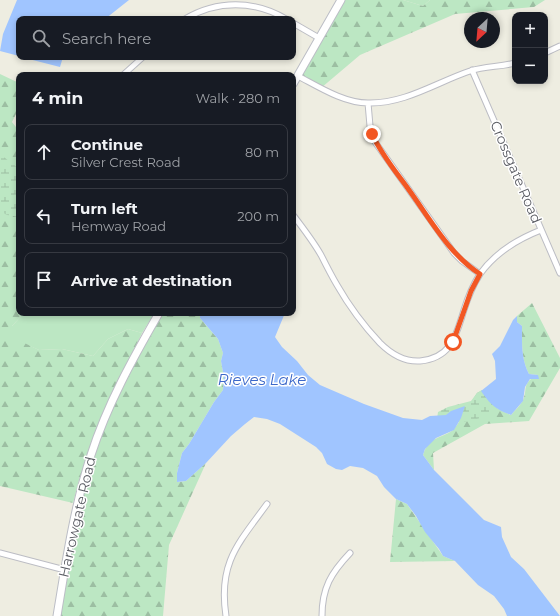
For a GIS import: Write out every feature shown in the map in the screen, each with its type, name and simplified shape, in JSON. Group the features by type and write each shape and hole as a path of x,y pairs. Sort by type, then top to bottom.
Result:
{"main road":[{"path":"296,79 341,0"},
{"name":"Harrowgate Road","path":"56,616 82,486 91,454 123,378 157,316"}],"street":[{"path":"191,16 208,7 235,3 258,6 280,16"},
{"path":"296,25 319,38"},
{"path":"548,52 560,46"},
{"path":"126,72 140,60"},
{"path":"298,76 342,98 368,103 406,97 472,70 512,63"},
{"name":"Crossgate Road","path":"472,70 560,273"},
{"path":"368,103 370,126 375,142 454,253 480,274"},
{"path":"296,219 321,255 347,301 371,333 394,355 417,361 438,356 453,342 471,291 480,274 492,260 528,235 541,230"},
{"path":"226,616 223,592 228,564 245,534 267,504"},
{"path":"0,553 65,570"},
{"path":"322,616 323,599 328,582 338,566 350,553"}],"green space":[{"path":"341,0 403,0 423,6 430,0 545,0 534,7 455,14 360,55 321,88 298,76"},
{"path":"403,0 430,0 423,6"},
{"path":"0,74 16,82 16,114 12,122 16,127 16,316 21,316 12,326 12,337 39,350 62,349 93,356 108,339 128,329 142,333 97,427 79,480 73,503 0,486"},
{"path":"0,154 16,167 16,216 7,215 0,211"},
{"path":"532,303 560,358 560,368 529,421 485,424 433,453 434,470 423,455 426,449 432,441 453,430 477,393 482,390 490,402 511,415 522,402 529,381 538,375 529,374 526,368 522,351 522,326 517,322 517,316"},
{"path":"21,316 153,316 142,333 128,329 108,339 93,356 62,349 39,350 12,338 12,326"},
{"path":"157,316 200,316 200,318 218,339 223,353 221,361 224,378 223,390 182,453 177,473 177,482 186,481 206,463 169,545 163,616 57,616 75,515 106,416"},
{"path":"482,390 487,392 499,407 493,409 489,415 471,421 455,422 437,419 438,412 448,407 471,401 477,393"},
{"path":"396,499 407,504 443,556 455,561 390,562"}],"water":[{"path":"17,0 129,0 109,16 16,16 16,55 0,51 3,34"},
{"path":"33,60 62,60 60,67"},
{"name":"Rieves Lake","path":"200,316 284,316 275,337 282,347 297,361 308,375 320,385 364,404 403,418 422,420 430,416 446,415 451,411 465,406 461,418 454,430 436,438 425,449 423,455 434,470 484,520 501,527 502,537 511,557 524,569 560,616 507,616 504,609 494,596 478,585 455,561 443,556 407,504 396,499 384,487 377,476 363,468 350,466 342,470 336,469 327,464 322,453 316,447 280,424 267,419 254,417 231,436 206,463 186,481 177,482 177,473 182,453 223,390 224,378 221,361 223,353 218,339 200,318"},
{"path":"517,316 517,322 522,326 522,350 526,368 529,374 538,375 539,379 530,379 525,387 523,401 511,415 494,406 481,391 496,379 495,361 492,354 500,346 513,320"}],"route":[{"path":"372,134 375,142 454,253 480,274 471,291 453,342"}]}
